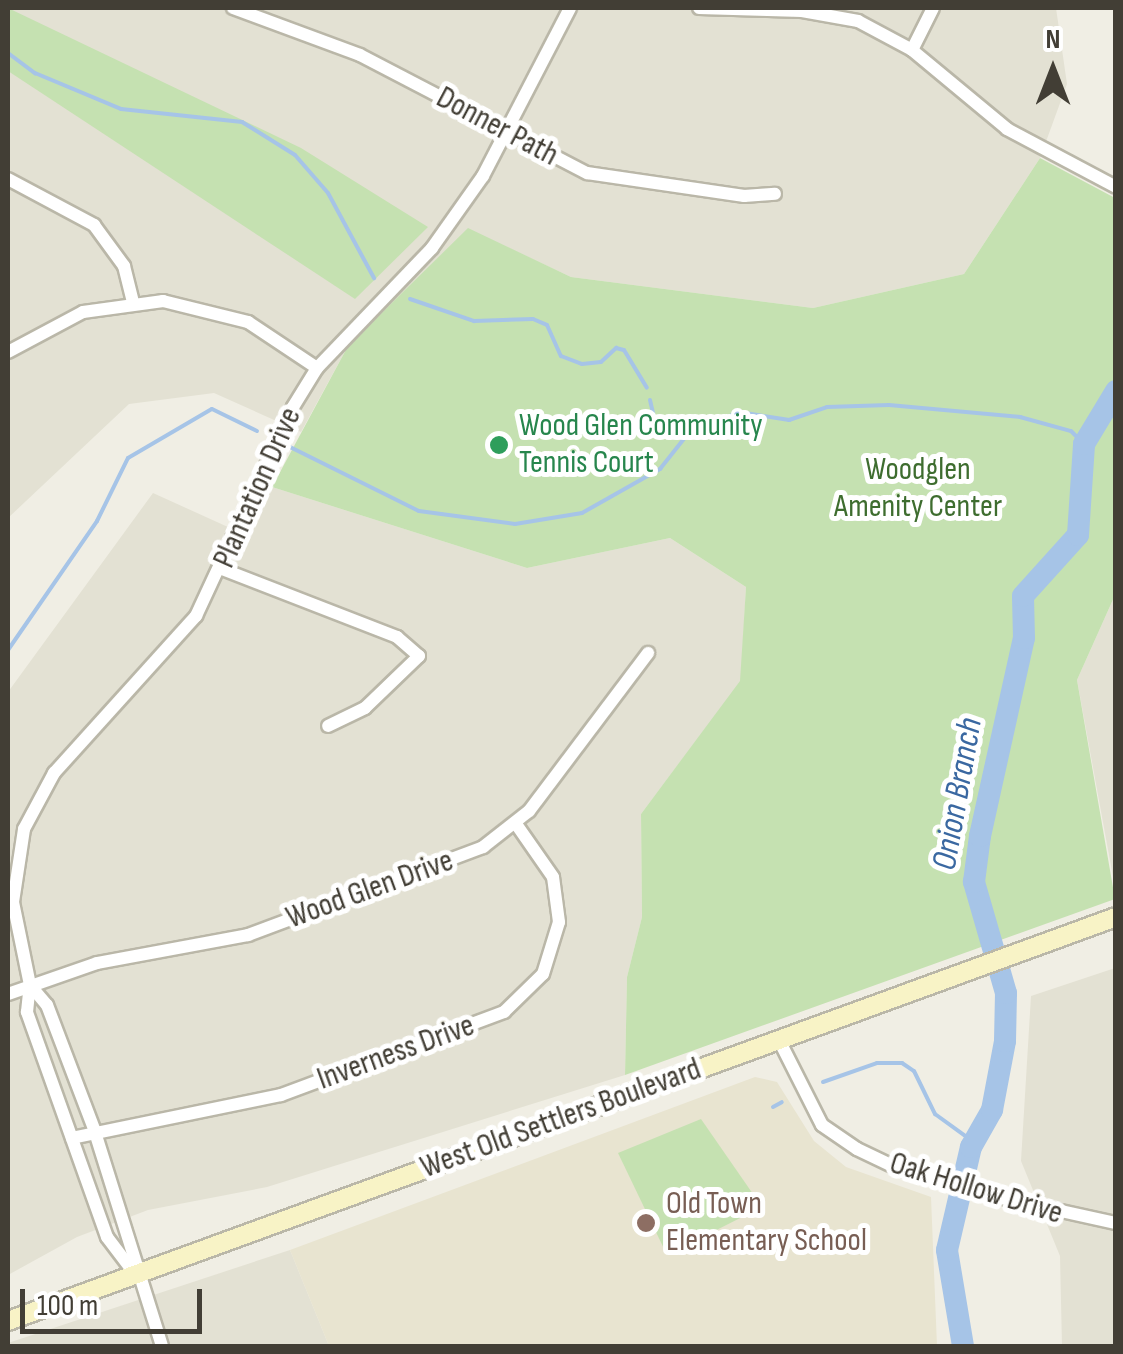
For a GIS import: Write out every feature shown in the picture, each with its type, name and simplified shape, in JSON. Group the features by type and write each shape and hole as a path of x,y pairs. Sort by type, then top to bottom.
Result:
{"main road":[{"name":"West Old Settlers Boulevard","path":"8,1322 1116,917"}],"street":[{"name":"Donner Path","path":"233,8 360,55 587,173 618,180 775,194"},
{"name":"Plantation Drive","path":"136,1274 107,1237 28,1012 30,985 12,902 18,849 32,809 68,756 184,634 222,569 264,466 317,368 432,248 509,133 570,8"},
{"path":"700,8 835,15 912,50 1006,128 1116,187"},
{"path":"912,50 934,8"},
{"path":"8,179 94,225 124,266 133,301"},
{"path":"8,352 63,319 133,301 185,303 228,314 317,368"},
{"path":"222,569 397,637 419,656 364,708 328,726"},
{"name":"Wood Glen Drive","path":"8,994 97,963 248,936 462,857 516,824 648,652"},
{"name":"Inverness Drive","path":"72,1138 94,1129 281,1096 512,1005 543,974 560,922 553,877 516,824"},
{"name":"Plantation Drive","path":"30,985 48,1005 131,1230 136,1274 162,1346"},
{"name":"Oak Hollow Drive","path":"778,1040 822,1124 857,1149 928,1178 1116,1223"}],"shaded area":[{"path":"8,8 1056,8 1067,84 1040,158 964,274 813,308 571,277 468,229 348,346 301,432 214,393 129,404 8,518"},
{"path":"272,487 527,568 670,538 746,587 741,681 641,814 642,917 627,977 625,1075 267,1187 148,1210 77,1237 8,1275 8,692 153,493 250,537"},
{"path":"1115,595 1115,888 1077,680"},
{"path":"1115,968 1115,1346 1062,1346 1060,1256 1021,1161 1031,996"},
{"name":"Old Town Elementary School","path":"755,1077 777,1082 814,1141 846,1167 931,1197 937,1346 329,1346 290,1250"},
{"path":"290,1250 329,1346 8,1346 8,1343"}],"green space":[{"path":"8,8 301,148 428,227 355,299 8,71"},
{"name":"Woodglen Amenity Center","path":"1040,158 1115,198 1115,595 1077,680 1115,899 625,1075 627,977 642,917 641,814 740,681 746,587 670,538 527,568 272,487 348,346 468,228 571,277 813,308 964,274"},
{"path":"701,1119 762,1207 667,1255 618,1153"}],"waterway":[{"path":"8,53 35,73 121,109 242,122 295,155 328,193 374,278"},
{"path":"410,299 474,321 533,319 547,325 561,356 582,364 601,362 616,348 624,350 647,388"},
{"name":"Onion Branch","path":"963,1346 947,1250 971,1147 992,1110 1005,1041 1006,993 974,882 980,836 1024,638 1023,596 1078,535 1084,444 1116,391"},
{"path":"650,400 654,417 687,435 739,412 789,420 827,407 889,405 1020,417 1071,431 1084,444"},
{"path":"8,650 97,521 128,458 212,409 257,431"},
{"path":"288,446 419,511 515,524 582,513 660,469 687,435"},
{"path":"823,1082 877,1063 902,1063 914,1071 935,1114 967,1137 971,1147"},
{"path":"773,1107 782,1102"}],"place":[{"name":"Wood Glen Community Tennis Court","path":"499,445"},
{"name":"Old Town Elementary School","path":"646,1223"}]}
